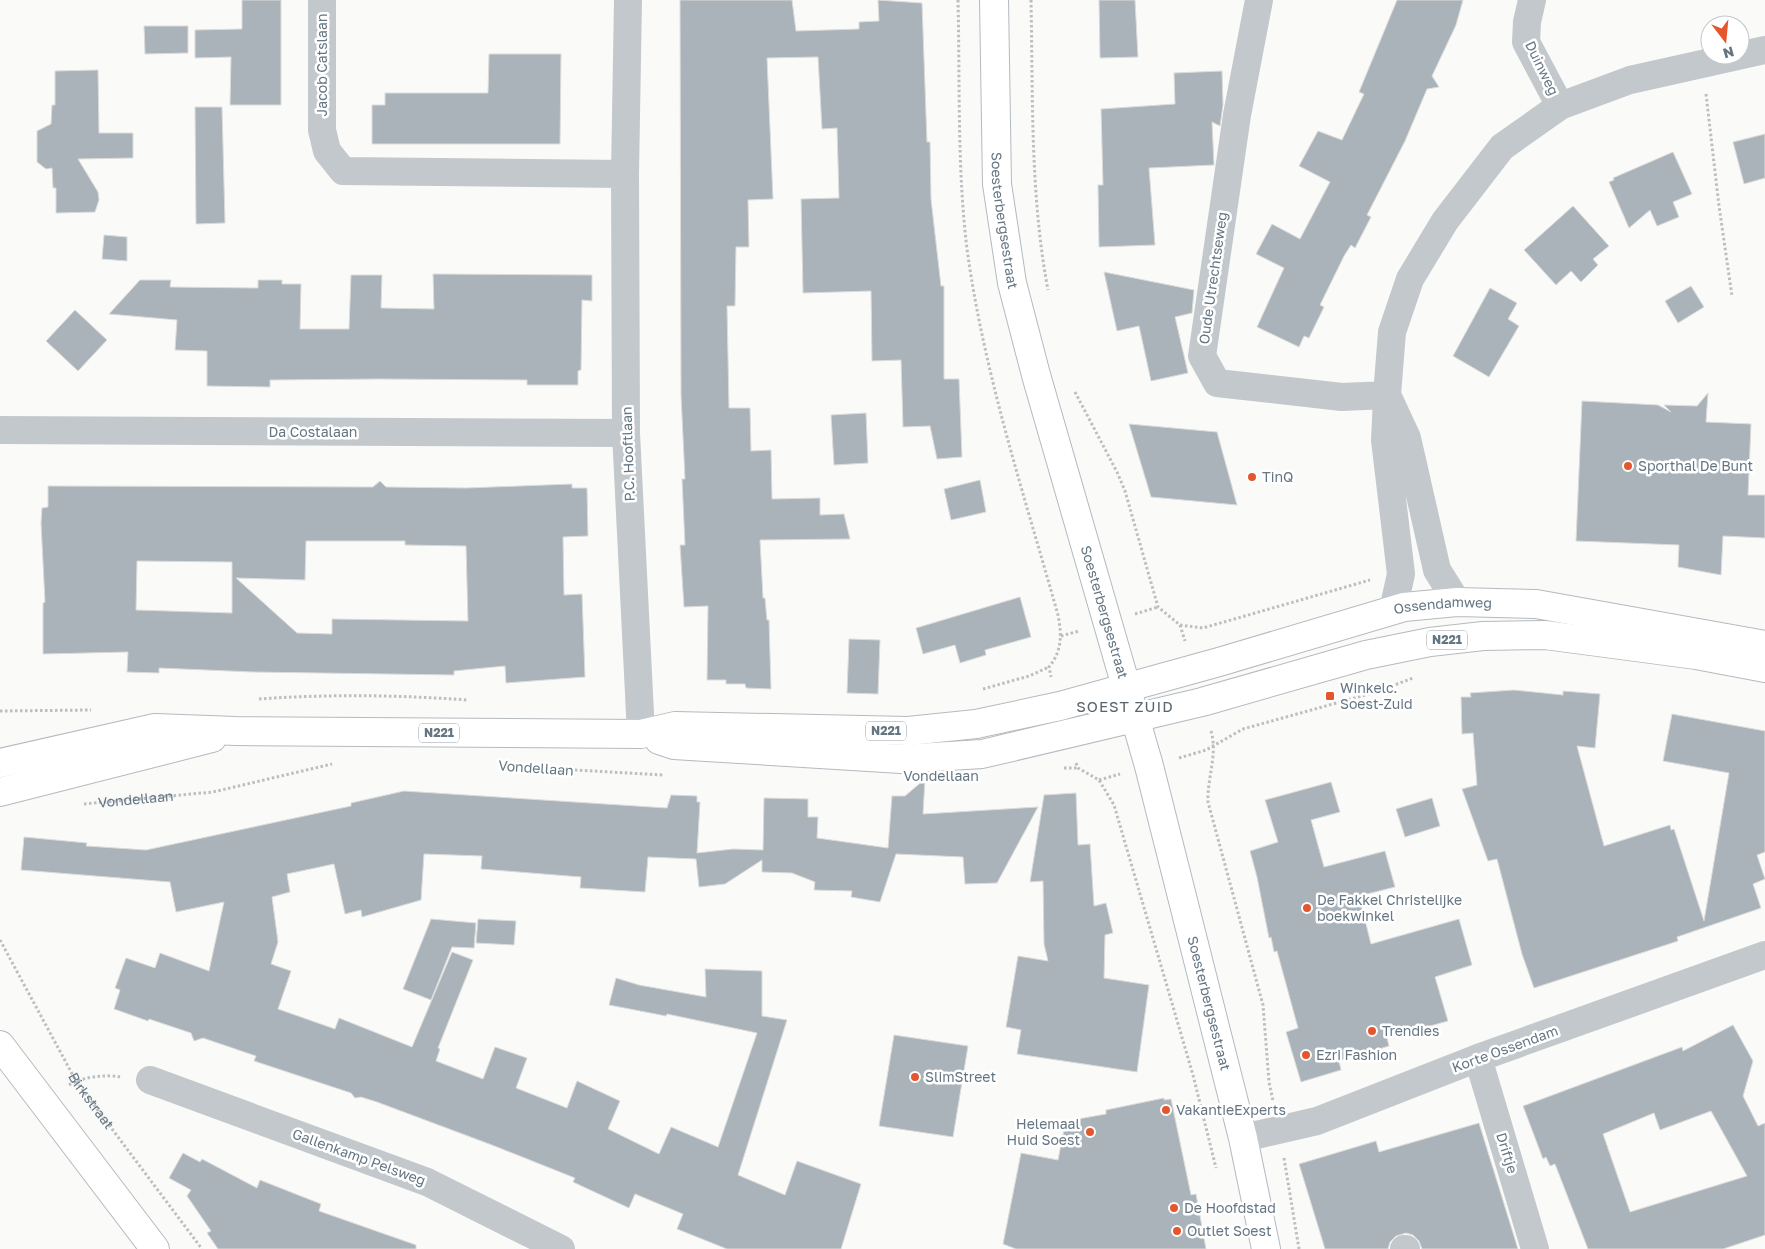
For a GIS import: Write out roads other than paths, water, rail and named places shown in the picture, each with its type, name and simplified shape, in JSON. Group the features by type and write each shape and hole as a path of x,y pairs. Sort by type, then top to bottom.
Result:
{"main road":[{"name":"Soesterbergsestraat","path":"994,0 997,184 1012,283 1036,374 1136,718 1243,1138 1266,1249"},
{"name":"Ossendamweg","path":"1127,687 1404,607 1457,602 1536,604 1765,645"},
{"name":"N221","path":"1136,718 1366,655 1430,642 1483,636 1545,635 1696,655 1765,668"},
{"name":"Vondellaan","path":"0,763 156,728 236,731 641,734 675,726 908,731 976,724 1060,706 1127,687"},
{"name":"Vondellaan","path":"641,734 674,745 901,759 982,754 1136,718"},
{"name":"Vondellaan","path":"0,792 124,762 236,731"},
{"path":"0,1045 155,1249"}],"street":[{"name":"Jacob Catslaan","path":"322,0 322,130 327,151 343,171 625,174"},
{"name":"P.C. Hooftlaan","path":"628,0 625,174 626,433 641,734"},
{"name":"Oude Utrechtseweg","path":"1259,0 1237,115 1202,356 1217,383 1342,397 1387,395"},
{"name":"Duinweg","path":"1532,0 1526,22 1526,42 1560,106"},
{"path":"1393,610 1400,574 1385,440 1392,332 1415,270 1445,221 1502,147 1560,106 1630,80 1765,50"},
{"path":"1387,395 1407,438 1436,570 1457,602"},
{"name":"Da Costalaan","path":"0,430 626,433"},
{"name":"Korte Ossendam","path":"1243,1138 1317,1121 1478,1058 1765,954"},
{"name":"Driftje","path":"1478,1058 1535,1249"},
{"name":"Gallenkamp Pelsweg","path":"150,1080 427,1182 561,1249"}],"place":[{"name":"Sporthal De Bunt","path":"1628,466"},
{"name":"TinQ","path":"1252,477"},
{"name":"Winkelc. Soest-Zuid","path":"1330,696"},
{"name":"De Fakkel Christelijke boekwinkel","path":"1307,908"},
{"name":"Trendies","path":"1372,1031"},
{"name":"Ezri Fashion","path":"1306,1055"},
{"name":"SlimStreet","path":"915,1077"},
{"name":"VakantieExperts","path":"1166,1110"},
{"name":"Helemaal Huid Soest","path":"1090,1132"},
{"name":"De Hoofdstad","path":"1174,1208"},
{"name":"Outlet Soest","path":"1177,1231"}],"district":[{"name":"SOEST ZUID","path":"1125,707"}]}
